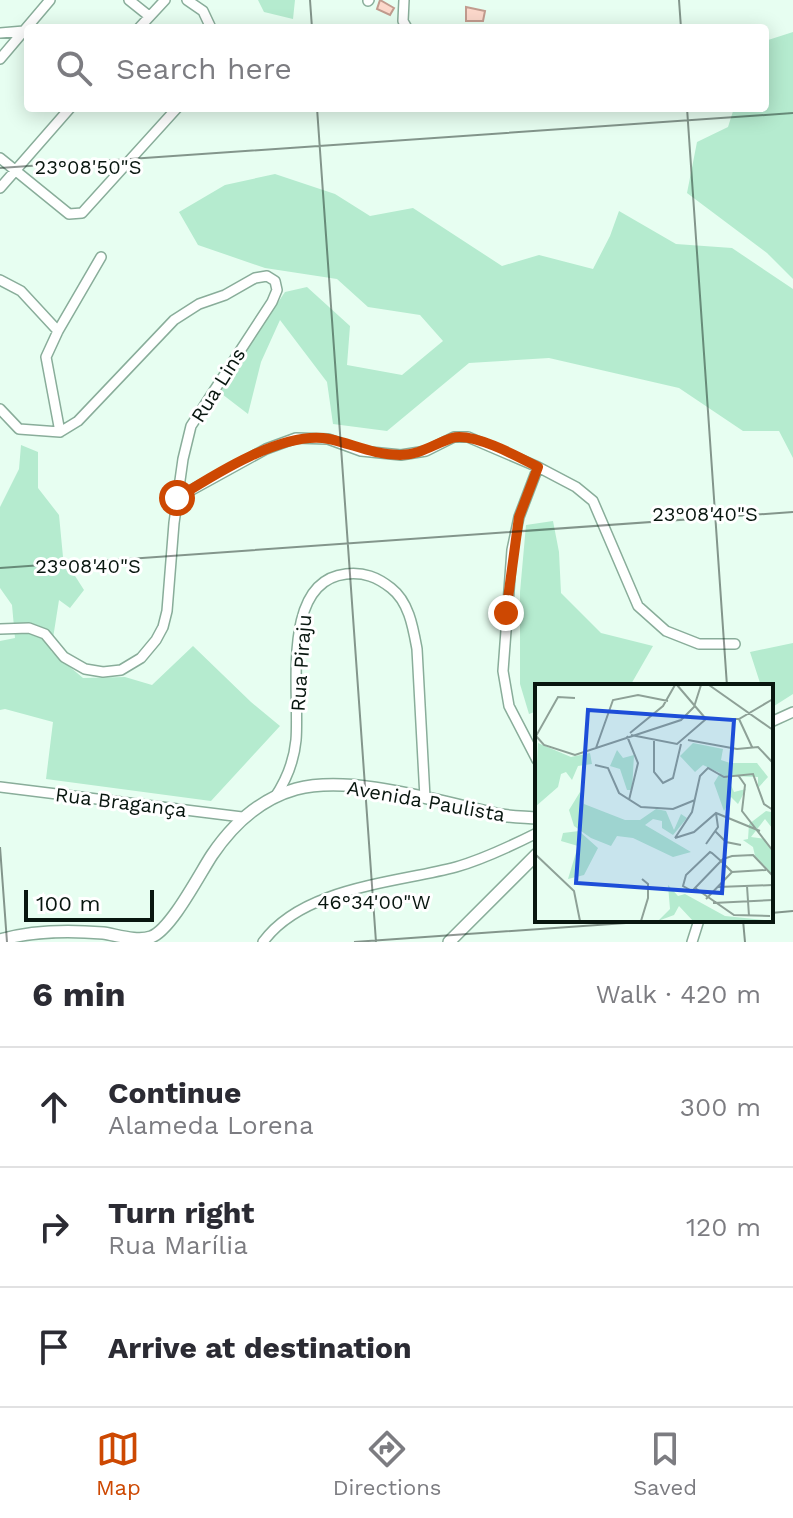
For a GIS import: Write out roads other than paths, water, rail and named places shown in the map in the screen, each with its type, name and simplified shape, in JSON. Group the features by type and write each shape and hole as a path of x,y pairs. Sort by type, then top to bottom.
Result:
{"street":[{"path":"30,24 50,0"},
{"path":"129,0 149,16"},
{"path":"142,24 165,0"},
{"path":"187,0 203,11 209,24"},
{"path":"404,0 405,24"},
{"path":"0,33 24,31"},
{"path":"0,59 24,31"},
{"path":"0,188 67,112"},
{"path":"0,158 69,214 76,216 173,112"},
{"path":"0,409 19,429 60,432 46,357 101,257"},
{"name":"Rua Lins","path":"0,629 29,628 45,634 64,657 85,669 103,672 121,670 141,658 156,640 167,611 177,498 191,426 272,302 277,290 275,281 267,276 255,278 225,295 199,304 174,320 78,421 60,432"},
{"path":"0,280 21,291 58,331"},
{"path":"177,498 266,449 296,438 328,439 361,451 401,455 426,451 454,437 468,437 538,467 576,487 593,501 638,606 666,631 699,644 735,644"},
{"path":"535,756 509,706 503,671 512,550 519,517 538,467"},
{"name":"Rua Piraju","path":"275,797 285,782 296,740 300,625 305,603 318,585 336,575 357,573 379,578 397,593 413,629 425,798"},
{"path":"773,721 793,712"},
{"name":"Avenida Paulista","path":"0,940 37,932 67,931 154,940 225,836 242,817 275,797 298,788 331,785 425,798 505,816 535,818"},
{"name":"Rua Bragança","path":"0,787 242,817"},
{"path":"263,942 285,921 331,897 457,866 535,834"},
{"path":"449,942 535,856"},
{"path":"692,942 698,922"}]}
